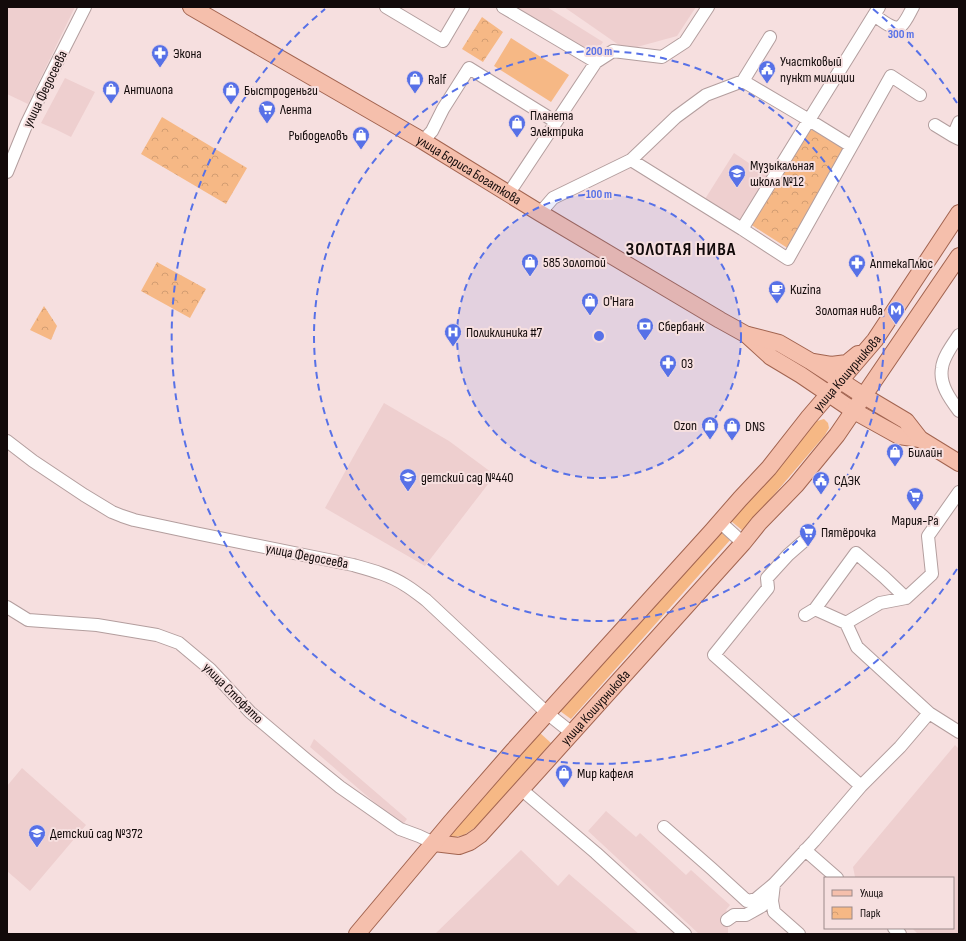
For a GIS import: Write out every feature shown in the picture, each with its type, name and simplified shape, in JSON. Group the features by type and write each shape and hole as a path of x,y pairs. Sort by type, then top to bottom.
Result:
{"main road":[{"name":"улица Бориса Богаткова","path":"190,7 423,141 488,182 509,193 540,213 746,335 771,357 801,375 854,411 899,436 920,439"},
{"name":"улица Кошурникова","path":"358,934 502,763 548,714 769,468 829,394 865,354 880,334 959,213"},
{"name":"улица Кошурникова","path":"434,843 459,846 470,842 480,835 743,543 759,523 796,485 837,435 959,256"},
{"path":"810,361 831,365 847,363 880,334"},
{"name":"улица Бориса Богаткова","path":"746,335 779,343 810,361 906,421 920,439 959,463"}],"street":[{"name":"улица Федосеева","path":"7,172 27,123 85,7"},
{"path":"386,7 443,41 463,7"},
{"path":"504,7 596,62"},
{"path":"509,193 596,62 613,50 662,57 685,42 708,7"},
{"path":"742,229 876,11 894,28 898,28 902,26 913,7"},
{"path":"540,213 553,198 631,160 676,117 706,95 743,81 770,37"},
{"path":"423,141 432,131 443,109 469,68 556,122"},
{"path":"631,160 788,259 891,76 920,95"},
{"path":"743,81 851,146"},
{"path":"934,125 956,137 959,122"},
{"path":"959,335 942,368 942,381 950,398 959,411"},
{"name":"улица Федосеева","path":"7,441 40,466 84,495 112,512 122,516 134,520 370,569 405,584 426,600 548,714 572,733"},
{"path":"906,598 856,553 810,612 846,622 880,603 906,598 932,574 928,536 959,492"},
{"path":"720,522 743,543"},
{"path":"804,541 788,555 767,578 768,588 714,655 861,786"},
{"name":"улица Стофато","path":"7,607 28,620 97,625 157,635 178,643 210,669 250,712 335,782 400,829 434,843"},
{"path":"846,622 857,647 929,713 959,732"},
{"path":"664,827 747,902 756,899 771,887 861,786 900,747 929,713"},
{"path":"522,790 596,853 684,934"},
{"path":"805,850 836,877"},
{"path":"727,920 734,915 746,915 762,906 771,887"},
{"path":"771,887 774,912 799,934"}],"shaded area":[{"path":"7,7 75,7 28,104 7,94"},
{"path":"516,7 547,7 603,42 594,55"},
{"path":"564,7 696,7 677,36 626,50"},
{"path":"65,78 95,92 71,137 41,123"},
{"name":"Музыкальная школа №12","path":"734,153 768,176 741,222 705,199"},
{"name":"детский сад №440","path":"384,403 449,441 495,475 425,566 325,508"},
{"path":"314,739 407,819 402,826 310,747"},
{"path":"955,745 959,749 959,934 918,934 913,929 954,929 954,877 855,877 853,867"},
{"name":"Детский сад №372","path":"22,768 86,825 30,891 7,871 7,786"},
{"path":"606,811 636,837 640,833 686,875 691,870 730,905 723,917 728,926 728,934 699,934 588,831"},
{"path":"521,850 558,886 569,874 639,934 435,934"}],"green space":[{"path":"482,17 503,32 483,62 462,49"},
{"path":"511,38 569,75 551,102 494,66"},
{"path":"162,117 247,168 226,204 141,154"},
{"path":"809,128 844,148 789,249 750,224"},
{"path":"157,262 206,289 190,318 141,291"},
{"path":"44,306 57,326 51,340 30,330"},
{"path":"824,419 828,423 829,428 825,435 743,531 731,521 817,421"},
{"path":"720,529 731,539 571,719 560,711"},
{"path":"539,732 551,743 482,823 464,835 450,838 450,832"}],"place":[{"name":"Экона","path":"160,68"},
{"name":"Участковый пункт милиции","path":"767,84"},
{"name":"Ralf","path":"415,94"},
{"name":"Антилопа","path":"111,104"},
{"name":"Быстроденьги","path":"231,105"},
{"name":"Лента","path":"267,124"},
{"name":"Планета Электрика","path":"517,138"},
{"name":"Рыбоделовъ","path":"361,150"},
{"name":"Музыкальная школа №12","path":"737,188"},
{"name":"585 Золотой","path":"530,277"},
{"name":"АптекаПлюс","path":"857,278"},
{"name":"Kuzina","path":"777,304"},
{"name":"O'Hara","path":"590,316"},
{"name":"Золотая нива","path":"896,325"},
{"name":"Сбербанк","path":"645,341"},
{"name":"Поликлиника #7","path":"453,347"},
{"name":"03","path":"668,378"},
{"name":"Ozon","path":"710,440"},
{"name":"DNS","path":"732,441"},
{"name":"Билайн","path":"895,467"},
{"name":"детский сад №440","path":"408,492"},
{"name":"СДЭК","path":"821,495"},
{"name":"Мария-Ра","path":"915,511"},
{"name":"Пятёрочка","path":"808,547"},
{"name":"Мир кафеля","path":"564,788"},
{"name":"Детский сад №372","path":"37,848"}],"district":[{"name":"ЗОЛОТАЯ НИВА","path":"681,249"}]}
